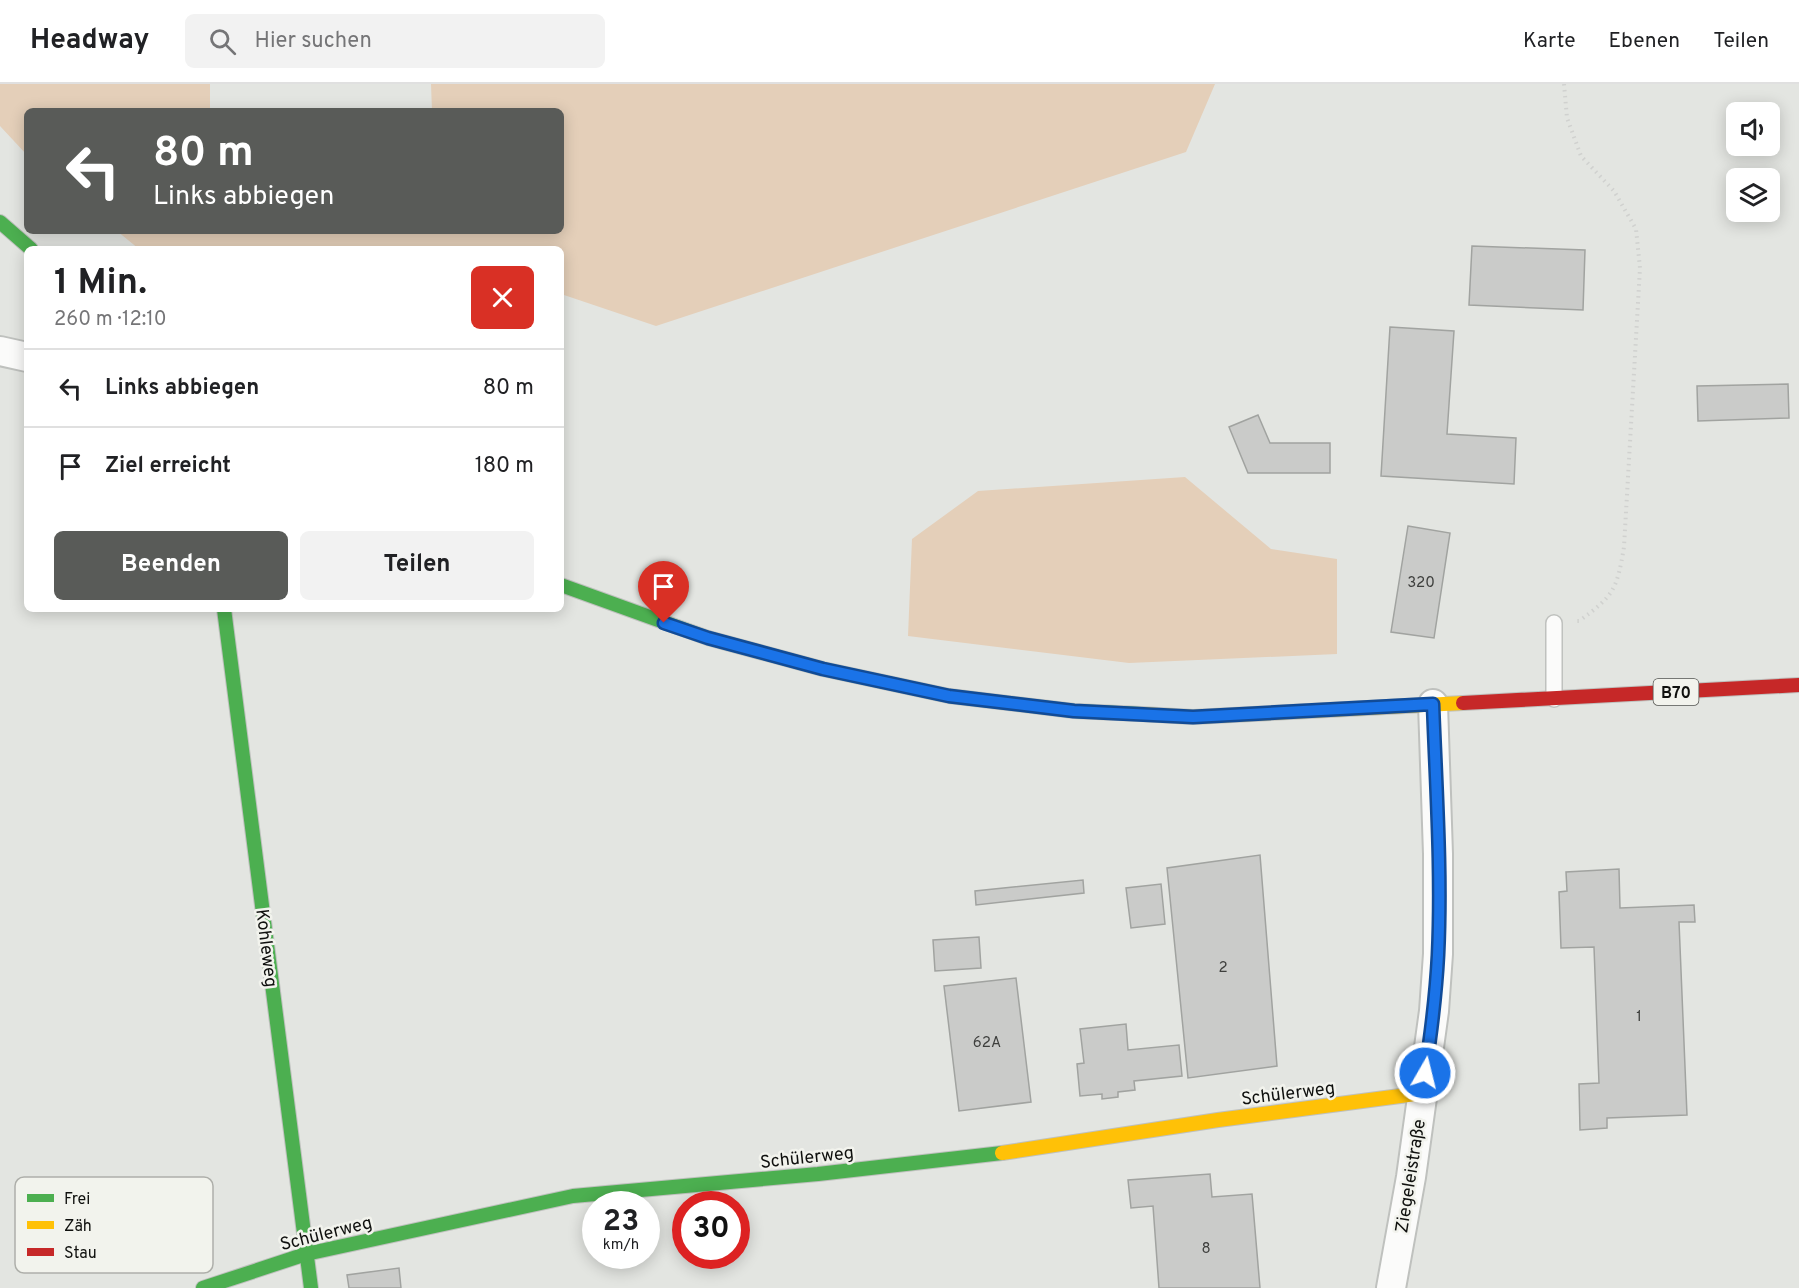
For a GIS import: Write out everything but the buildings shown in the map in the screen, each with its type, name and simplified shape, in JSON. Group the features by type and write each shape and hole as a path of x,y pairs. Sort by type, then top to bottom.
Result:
{"street":[{"path":"0,222 28,246"},
{"path":"0,351 24,356"},
{"name":"B70","path":"564,586 708,638 823,669 949,696 1074,711 1193,717 1799,685"},
{"name":"Kohleweg","path":"224,612 311,1288"},
{"name":"Ziegeleistraße","path":"1391,1288 1411,1177 1434,1011 1438,954 1438,854 1433,704"},
{"name":"Schülerweg","path":"203,1288 306,1254 573,1196 818,1174 995,1154 1218,1120 1423,1093"}],"lane":[{"path":"1554,623 1554,699"}],"path":[{"path":"1554,623 1579,621 1604,603 1619,578 1624,547 1640,268 1636,229 1614,191 1581,156 1566,118 1564,84"}],"shaded area":[{"path":"0,84 210,84 210,108 24,108 24,152 0,126"},
{"path":"431,84 1215,84 1186,152 656,326 564,295 564,246 135,246 121,234 564,234 564,108 432,108"},
{"path":"1185,477 1271,549 1337,559 1337,654 1129,663 908,636 912,539 978,491"}],"traffic: fast":[{"path":"0,222 28,246"},
{"path":"564,586 708,638 823,669 949,696 1074,711 1141,714"},
{"path":"224,612 311,1288"},
{"path":"203,1288 306,1254 573,1196 818,1174 1002,1153"}],"traffic: slow":[{"path":"1141,714 1193,717 1463,703"},
{"path":"1002,1153 1218,1120 1423,1093"}],"traffic: jam":[{"path":"1463,703 1799,685"}],"route":[{"path":"664,623 708,638 823,669 949,696 1074,711 1193,717 1433,704 1438,854 1438,954 1434,1011 1425,1073"}]}
